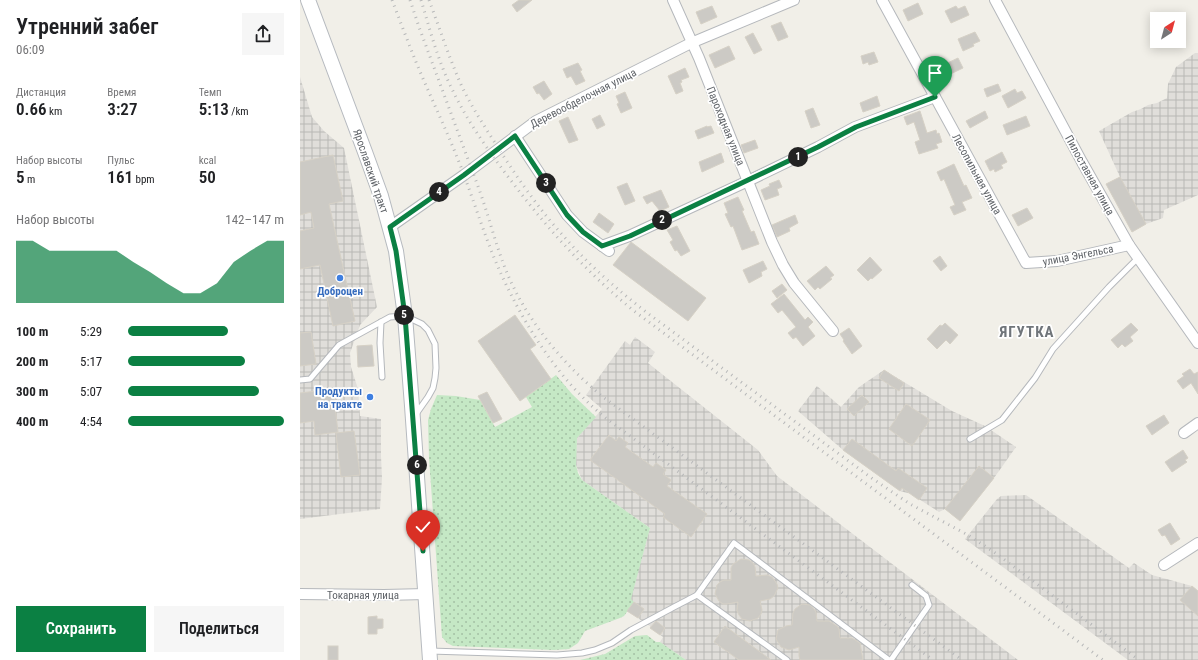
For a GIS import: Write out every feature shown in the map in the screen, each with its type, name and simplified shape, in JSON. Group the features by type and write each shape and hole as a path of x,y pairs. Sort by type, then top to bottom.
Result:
{"street":[{"name":"Ярославский тракт","path":"308,0 381,196 396,251 405,316 430,655"},
{"name":"Пароходная улица","path":"673,0 699,58 783,265 794,282 833,331"},
{"name":"Деревообделочная улица","path":"390,227 464,175 536,121 691,43 794,0"},
{"name":"Лесопильная улица","path":"882,0 1026,263"},
{"name":"Пилоставная улица","path":"995,0 1082,162 1129,245 1198,343"},
{"path":"515,136 567,215 583,232 605,248 818,147 856,127 935,97"},
{"name":"улица Энгельса","path":"1026,263 1057,262 1129,245"},
{"path":"1184,433 1198,423"},
{"path":"1164,565 1198,543"},
{"name":"Токарная улица","path":"300,594 426,594"}],"lane":[{"path":"970,439 1002,420 1035,378 1053,349 1109,287 1138,258"},
{"path":"300,380 310,379 339,345 390,317 405,316 422,324 428,330 435,344 436,368 433,388 413,418"},
{"path":"381,322 380,343 382,377"},
{"path":"430,655 558,655 582,653 612,643 631,630 697,595 734,543 890,660 929,605 926,596 912,585"},
{"path":"697,595 787,660"}],"shaded area":[{"path":"1195,53 1198,53 1198,195 1164,210 1163,218 1146,224 1132,232 1106,184 1120,177 1099,131 1132,112 1167,98 1168,84 1176,67"},
{"path":"300,77 312,117 324,131 344,148 377,307 360,325 350,353 351,367 358,389 360,416 381,419 382,478 380,509 300,519"},
{"path":"635,337 655,352 648,363 758,450 777,476 1018,660 686,660 660,642 663,637 650,628 650,626 627,611 650,528 582,480 576,465 577,438 602,409 586,395 625,341 630,345"},
{"path":"884,370 952,411 985,426 1016,447 960,521 945,509 939,512 911,494 900,491 843,450 798,411 817,386 841,407 859,387"},
{"path":"1026,495 1129,568 1134,563 1152,575 1192,586 1198,591 1198,660 1128,660 965,539 1001,496"}],"green space":[{"path":"556,375 572,394 596,417 577,438 576,465 582,480 650,528 631,599 634,602 624,616 585,631 578,643 569,649 554,650 453,646 447,643 442,637 429,458 428,420 431,409 437,395 456,396 480,400 495,427 532,407 526,397"},
{"path":"647,635 686,660 580,660 605,654 635,636"}],"building":[{"path":"519,0 532,0 517,12 512,5"},
{"path":"918,3 923,14 908,21 903,10"},
{"path":"712,6 717,17 701,24 696,12"},
{"path":"956,6 958,9 965,6 969,15 951,23 945,11"},
{"path":"781,22 788,37 778,41 771,26"},
{"path":"975,32 980,41 973,44 974,46 963,51 958,39"},
{"path":"753,33 762,50 754,54 745,37"},
{"path":"729,46 735,59 715,68 709,55"},
{"path":"874,52 878,62 869,65 868,62 863,64 861,56"},
{"path":"958,58 963,68 942,78 937,68"},
{"path":"578,63 585,81 576,85 571,76 567,78 563,69"},
{"path":"685,68 689,77 681,80 682,82 680,83 683,91 676,94 668,76"},
{"path":"544,81 552,94 544,100 539,93 537,94 533,87"},
{"path":"998,84 1001,91 987,97 984,89"},
{"path":"1015,89 1017,93 1022,91 1026,98 1008,108 1002,96"},
{"path":"625,92 632,108 621,113 617,104 619,103 616,96"},
{"path":"877,96 880,106 863,112 860,103"},
{"path":"813,108 820,125 811,128 805,111"},
{"path":"920,111 927,133 936,130 937,134 939,133 942,142 936,144 938,148 919,154 915,142 920,140 914,122 907,125 904,117"},
{"path":"985,111 988,118 970,128 966,121"},
{"path":"600,115 605,125 597,129 592,119"},
{"path":"1026,116 1030,126 1007,135 1003,125"},
{"path":"568,117 578,140 569,143 559,121"},
{"path":"711,126 714,133 698,139 695,131"},
{"path":"755,140 758,148 744,153 741,145"},
{"path":"1002,152 1007,162 1001,165 1003,168 995,172 994,169 990,171 985,161"},
{"path":"721,153 724,162 702,172 699,162"},
{"path":"333,155 343,201 329,204 355,321 333,326 320,265 300,269 300,231 314,228 311,212 300,215 300,162"},
{"path":"954,164 964,186 966,185 972,198 962,202 966,210 954,215 950,207 955,205 944,179 941,181 937,172"},
{"path":"1120,177 1146,224 1132,232 1106,184"},
{"path":"779,180 782,187 777,189 779,195 765,200 761,190 770,186 769,184"},
{"path":"627,183 635,201 625,205 617,187"},
{"path":"661,190 669,207 660,211 652,201 647,204 643,197"},
{"path":"738,197 751,232 754,231 759,244 742,250 733,226 731,227 725,214 728,213 724,203"},
{"path":"1027,208 1033,218 1018,226 1012,215"},
{"path":"599,213 614,224 608,233 593,222"},
{"path":"795,215 798,223 789,228 790,231 777,237 772,225"},
{"path":"677,226 690,251 681,256 677,250 675,251 670,242 673,240 667,230"},
{"path":"631,242 706,298 688,321 613,265"},
{"path":"940,256 947,266 941,271 933,261"},
{"path":"870,257 882,270 868,281 857,270"},
{"path":"763,261 767,269 761,272 762,276 749,283 743,270"},
{"path":"826,266 834,275 830,278 832,279 820,289 818,287 815,290 807,281"},
{"path":"782,284 787,290 777,298 772,291"},
{"path":"784,294 805,320 808,317 813,322 808,327 815,336 803,346 796,337 793,339 788,333 796,327 782,310 778,313 771,304"},
{"path":"515,315 536,345 530,349 551,379 520,401 478,341"},
{"path":"945,323 958,335 950,344 946,340 937,349 927,339 940,325 942,326"},
{"path":"1131,323 1138,330 1130,337 1133,341 1125,347 1122,344 1118,348 1111,340"},
{"path":"849,328 862,346 852,354 840,334"},
{"path":"311,332 316,364 300,366 300,333"},
{"path":"372,345 374,366 358,367 357,346"},
{"path":"1190,369 1194,374 1198,372 1198,394 1191,383 1183,389 1177,381 1184,376 1182,374"},
{"path":"884,370 904,383 899,391 879,378"},
{"path":"333,389 338,432 315,435 314,421 300,423 300,393"},
{"path":"487,392 502,419 493,423 478,396"},
{"path":"862,395 869,402 854,416 847,409"},
{"path":"906,404 930,420 912,446 889,429"},
{"path":"1164,415 1169,423 1152,435 1146,426"},
{"path":"354,431 360,475 341,477 336,433"},
{"path":"609,435 616,441 619,437 628,443 625,447 653,467 656,463 666,470 663,474 671,480 667,486 707,514 691,537 663,517 665,514 590,460"},
{"path":"852,439 896,471 898,468 927,488 919,500 902,488 900,491 843,450"},
{"path":"1183,450 1188,458 1185,460 1187,462 1172,472 1165,462"},
{"path":"979,466 994,478 960,521 945,509"},
{"path":"1170,523 1180,539 1171,545 1165,535 1162,536 1158,530"},
{"path":"741,559 749,560 753,563 756,576 767,575 772,577 778,588 774,596 770,599 760,601 762,610 761,614 758,618 750,621 742,619 739,615 737,611 738,602 723,604 719,601 715,594 717,585 720,582 724,580 731,580 731,568 733,564"},
{"path":"1192,586 1198,591 1198,616 1180,600"},
{"path":"634,602 644,609 638,618 627,611"},
{"path":"802,604 810,605 814,609 816,612 817,621 829,621 837,626 839,629 840,638 852,638 860,643 863,660 800,660 799,647 789,650 781,647 776,639 778,630 792,625 793,613 795,609"},
{"path":"377,616 377,619 383,619 383,628 377,629 377,634 368,634 368,617"},
{"path":"656,621 665,628 660,635 650,628"},
{"path":"725,626 771,660 739,660 714,642"},
{"path":"328,646 338,646 338,660 328,660"}],"railway":[{"path":"392,0 416,62 459,162 490,248 502,276 534,335 560,372 590,405 607,419 933,660"},
{"path":"410,0 479,189 507,273 525,308 560,356 603,397 962,660"},
{"path":"421,0 447,78 471,124 501,167 537,214 599,281 634,311 1103,660"},
{"path":"429,0 459,80 481,122 539,207 557,229 595,269 646,312 873,479 910,504 968,535 994,552 1139,660"}],"place":[{"name":"Доброцен","path":"340,278"},
{"name":"Продукты на тракте","path":"370,397"}],"district":[{"name":"ЯГУТКА","path":"1027,332"}],"route":[{"path":"423,551 405,316 396,251 390,227 464,175 515,136 567,215 583,232 602,246 630,236 818,147 856,127 935,97"}]}
